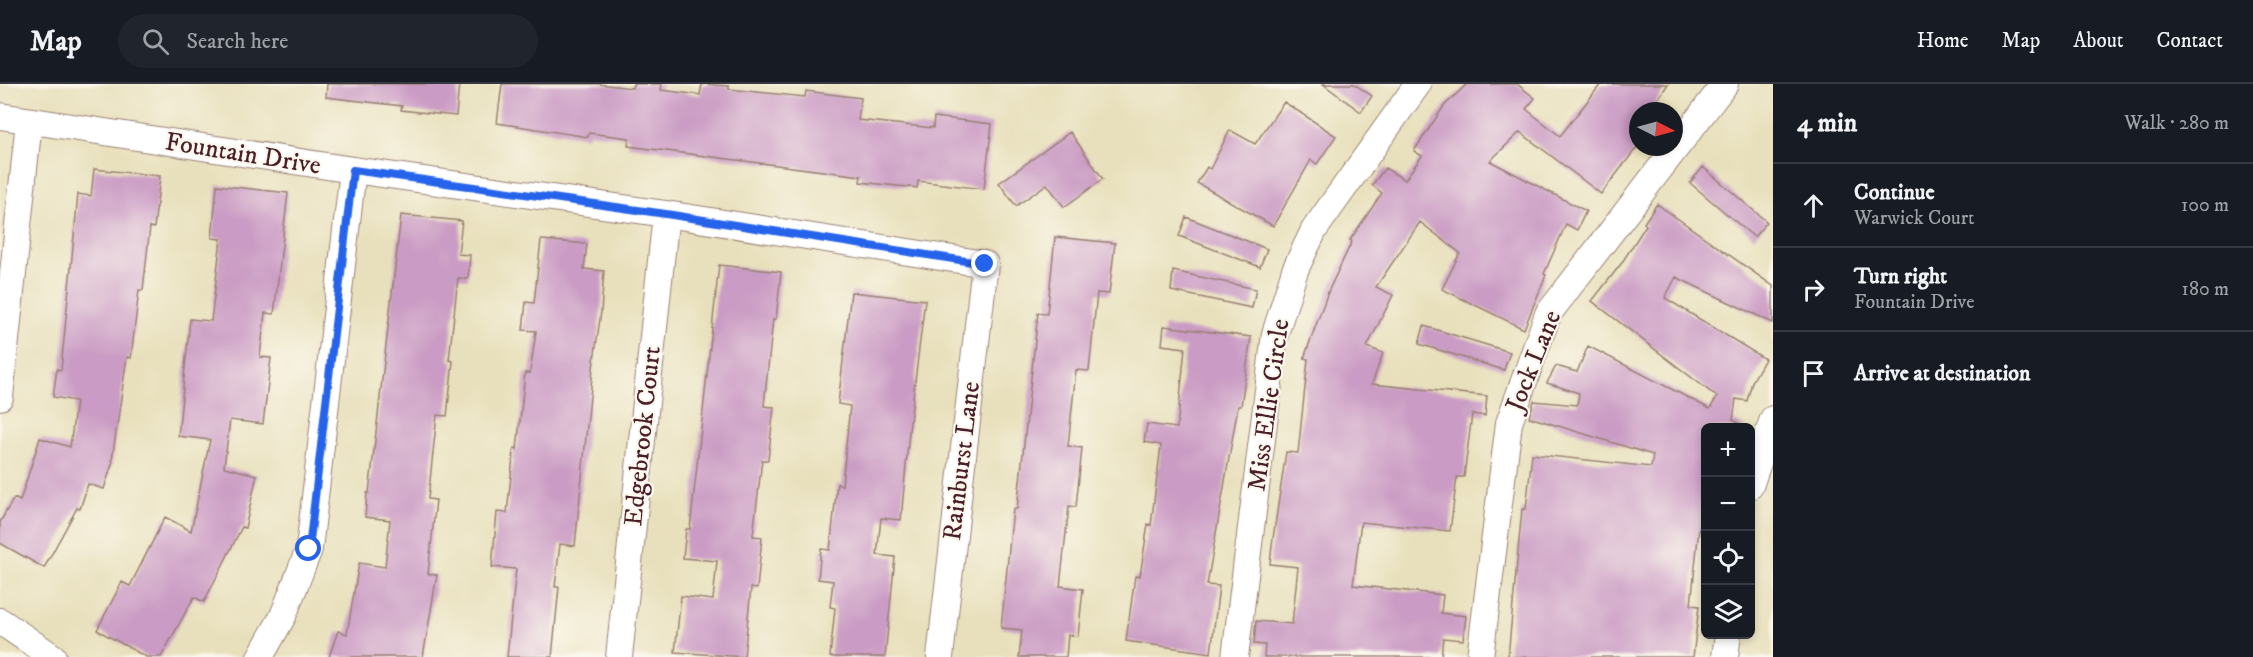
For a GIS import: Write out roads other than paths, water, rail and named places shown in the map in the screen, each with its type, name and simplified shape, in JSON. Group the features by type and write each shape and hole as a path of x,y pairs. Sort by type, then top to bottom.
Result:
{"street":[{"name":"Miss Ellie Circle","path":"1235,657 1275,334 1295,270 1314,230 1418,84"},
{"name":"Jock Lane","path":"1480,657 1509,423 1548,314 1725,84"},
{"name":"Fountain Drive","path":"0,116 353,170 666,214 985,264"},
{"path":"0,397 29,122"},
{"path":"260,657 283,616 309,549 353,170"},
{"name":"Edgebrook Court","path":"619,657 666,214"},
{"name":"Rainburst Lane","path":"940,657 985,264"},
{"path":"1753,477 1773,419"},
{"path":"0,621 53,657"},
{"path":"1725,657 1727,639"}]}
